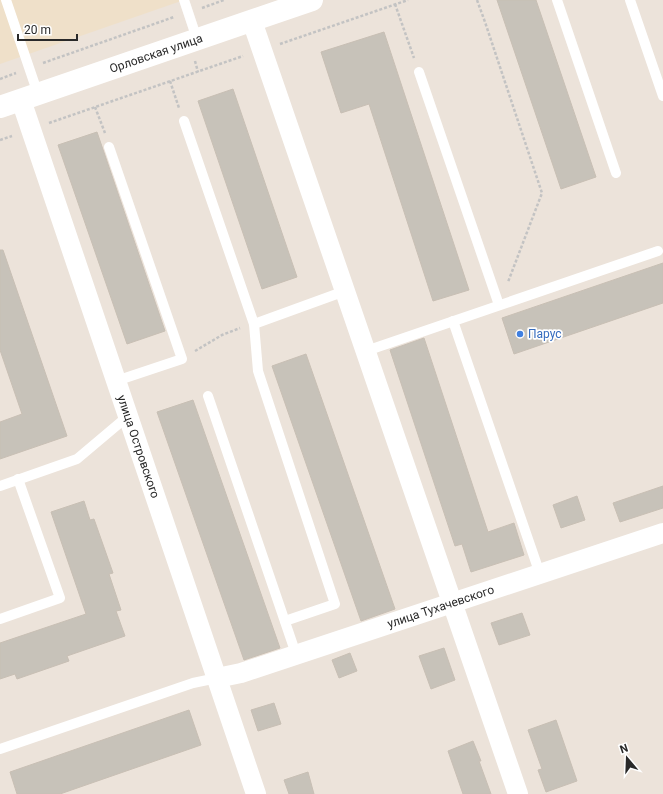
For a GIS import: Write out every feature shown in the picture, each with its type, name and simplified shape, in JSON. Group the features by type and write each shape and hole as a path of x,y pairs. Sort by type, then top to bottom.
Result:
{"street":[{"name":"Орловская улица","path":"0,107 312,0"},
{"path":"252,21 518,794"},
{"name":"улица Островского","path":"29,97 31,129 256,794"},
{"name":"улица Тухачевского","path":"218,678 240,673 663,533"}],"lane":[{"path":"6,0 29,68 29,97"},
{"path":"184,0 197,39"},
{"path":"557,0 616,172"},
{"path":"630,0 663,96"},
{"path":"418,72 499,305"},
{"path":"184,121 250,325 258,371 335,604 285,621"},
{"path":"109,147 182,359 116,381"},
{"path":"366,351 658,251"},
{"path":"250,325 345,291"},
{"path":"453,321 540,574"},
{"path":"208,396 296,654"},
{"path":"0,486 77,459 128,416"},
{"path":"0,619 60,598 18,480"},
{"path":"0,749 193,683 218,678"}],"path":[{"path":"0,78 224,0"},
{"path":"0,140 408,0"},
{"path":"477,0 542,193 499,305"},
{"path":"395,4 418,72"},
{"path":"170,81 184,121"},
{"path":"95,107 109,147"},
{"path":"182,359 222,335 250,325"}],"shaded area":[{"path":"0,0 184,0 0,64"}],"building":[{"path":"497,0 536,0 596,177 561,189"},
{"path":"384,32 469,290 433,301 369,104 341,113 321,52"},
{"path":"233,89 297,277 262,289 198,101"},
{"path":"97,132 165,331 127,344 58,145"},
{"path":"0,250 3,250 67,436 0,459 0,422 22,414 0,350"},
{"path":"663,263 663,303 514,354 502,318"},
{"path":"424,338 488,532 514,523 524,555 471,572 462,544 455,546 390,350"},
{"path":"306,354 395,609 361,621 272,366"},
{"path":"193,400 280,648 244,660 157,412"},
{"path":"663,486 663,508 620,522 613,503"},
{"path":"577,496 585,520 561,528 553,505"},
{"path":"84,501 90,520 94,519 113,573 109,574 121,610 116,611 125,636 67,656 69,661 17,679 15,674 0,679 0,643 86,614 51,512"},
{"path":"522,613 530,635 499,645 491,623"},
{"path":"444,648 455,680 431,689 419,656"},
{"path":"350,653 357,671 339,678 332,660"},
{"path":"274,703 281,724 258,731 251,710"},
{"path":"189,710 201,745 60,794 17,794 10,772"},
{"path":"556,720 577,781 546,792 538,770 542,769 528,730"},
{"path":"473,741 491,794 463,794 448,751"},
{"path":"308,772 314,794 289,794 284,780"}],"place":[{"name":"Парус","path":"520,334"}]}
